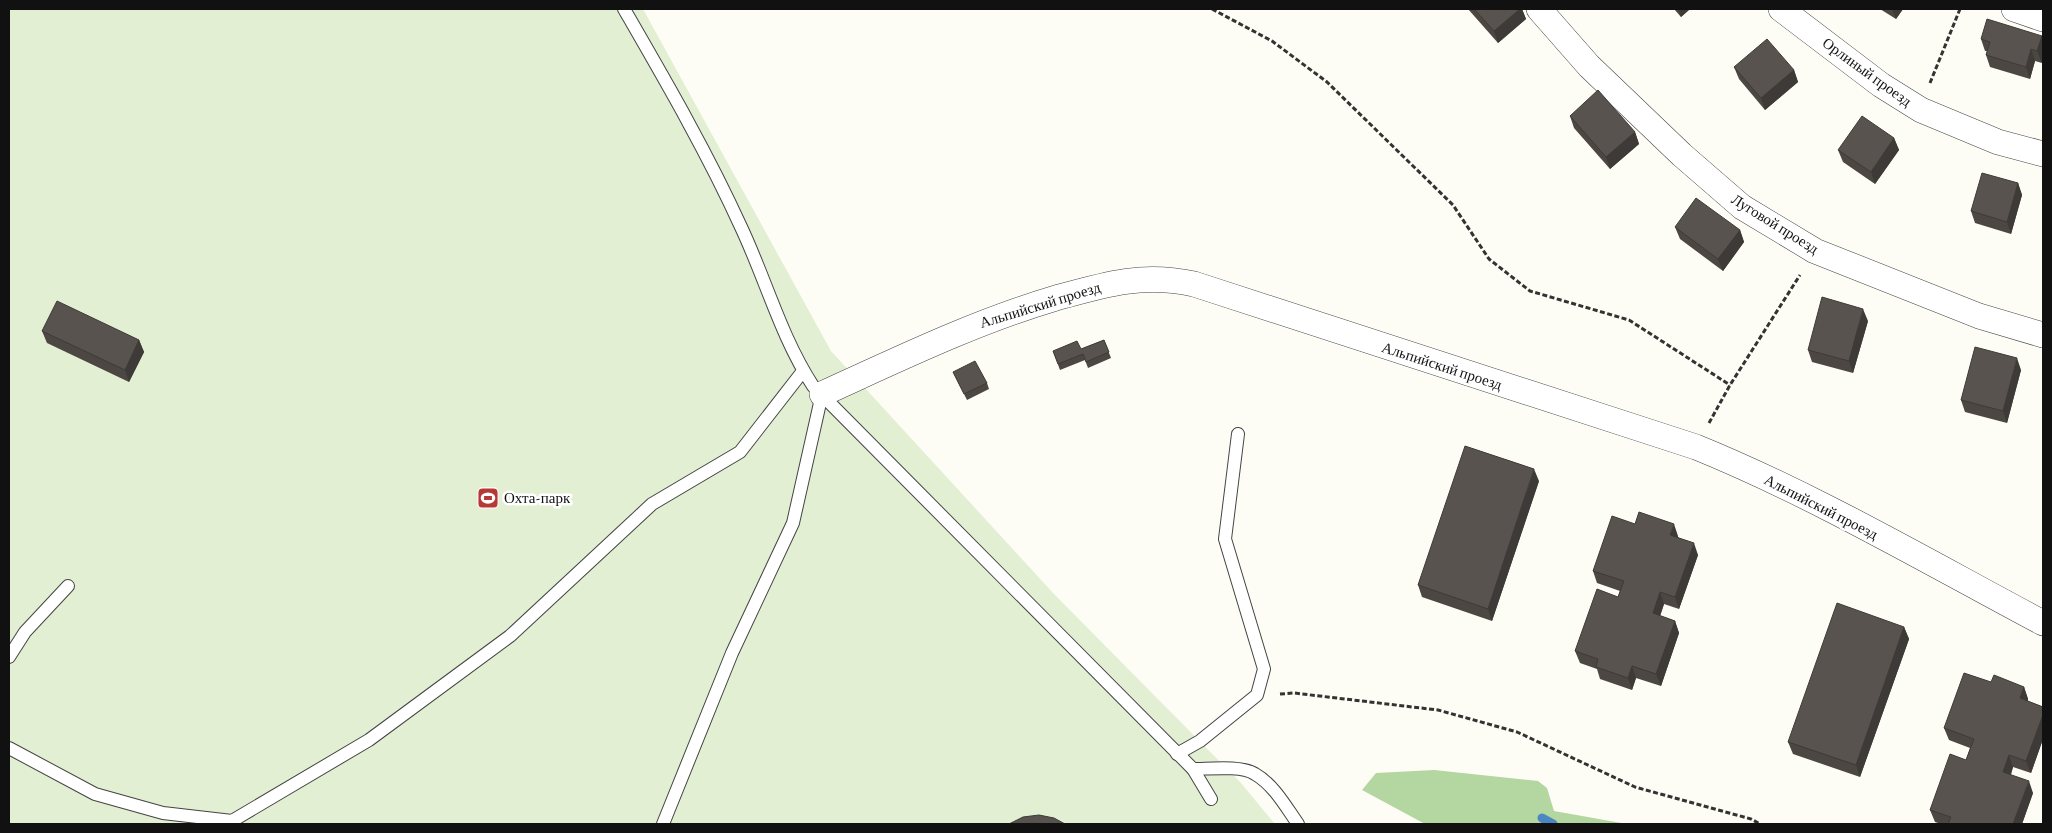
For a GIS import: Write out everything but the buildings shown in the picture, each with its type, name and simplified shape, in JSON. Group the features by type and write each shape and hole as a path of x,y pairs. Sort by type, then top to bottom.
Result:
{"street":[{"name":"Луговой проезд","path":"1538,9 1589,66 1682,155 1742,207 1815,252 1979,316 2043,335"},
{"name":"Орлиный проезд","path":"1781,9 1881,85 1917,108 1998,142 2043,154"},
{"path":"2014,9 2043,19"},
{"name":"Альпийский проезд","path":"822,394 965,328 1008,312 1115,281 1169,278 1194,284 1696,447 1728,460 1820,505 2043,623"}],"lane":[{"path":"624,9 674,96 741,226 793,353 803,371 822,394 1193,769 1210,799"},
{"path":"9,748 96,794 164,813 232,823 369,740 510,636 652,504 740,452 803,371"},
{"path":"663,824 732,653 793,524 822,394"},
{"path":"1177,754 1200,741 1257,695 1264,669 1225,539 1238,434"},
{"path":"9,657 26,632 68,586"},
{"path":"1193,769 1227,768 1254,773 1277,794 1298,824"}],"path":[{"path":"1212,9 1272,42 1327,82 1454,205 1489,259 1530,291 1629,320 1730,385"},
{"path":"1917,108 1929,85 1960,9"},
{"path":"1696,447 1730,385 1815,252"},
{"path":"1257,695 1294,693 1438,710 1517,732 1635,787 1751,819 1760,824"}],"green space":[{"name":"Охта-парк","path":"9,9 643,9 831,351 1054,594 1241,783 1275,824 9,824"},
{"path":"1434,770 1538,781 1547,788 1554,811 1627,824 1425,824 1362,790 1376,773"}],"waterway":[{"path":"1542,818 1553,824"}],"place":[{"name":"Охта-парк","path":"488,498"}]}
